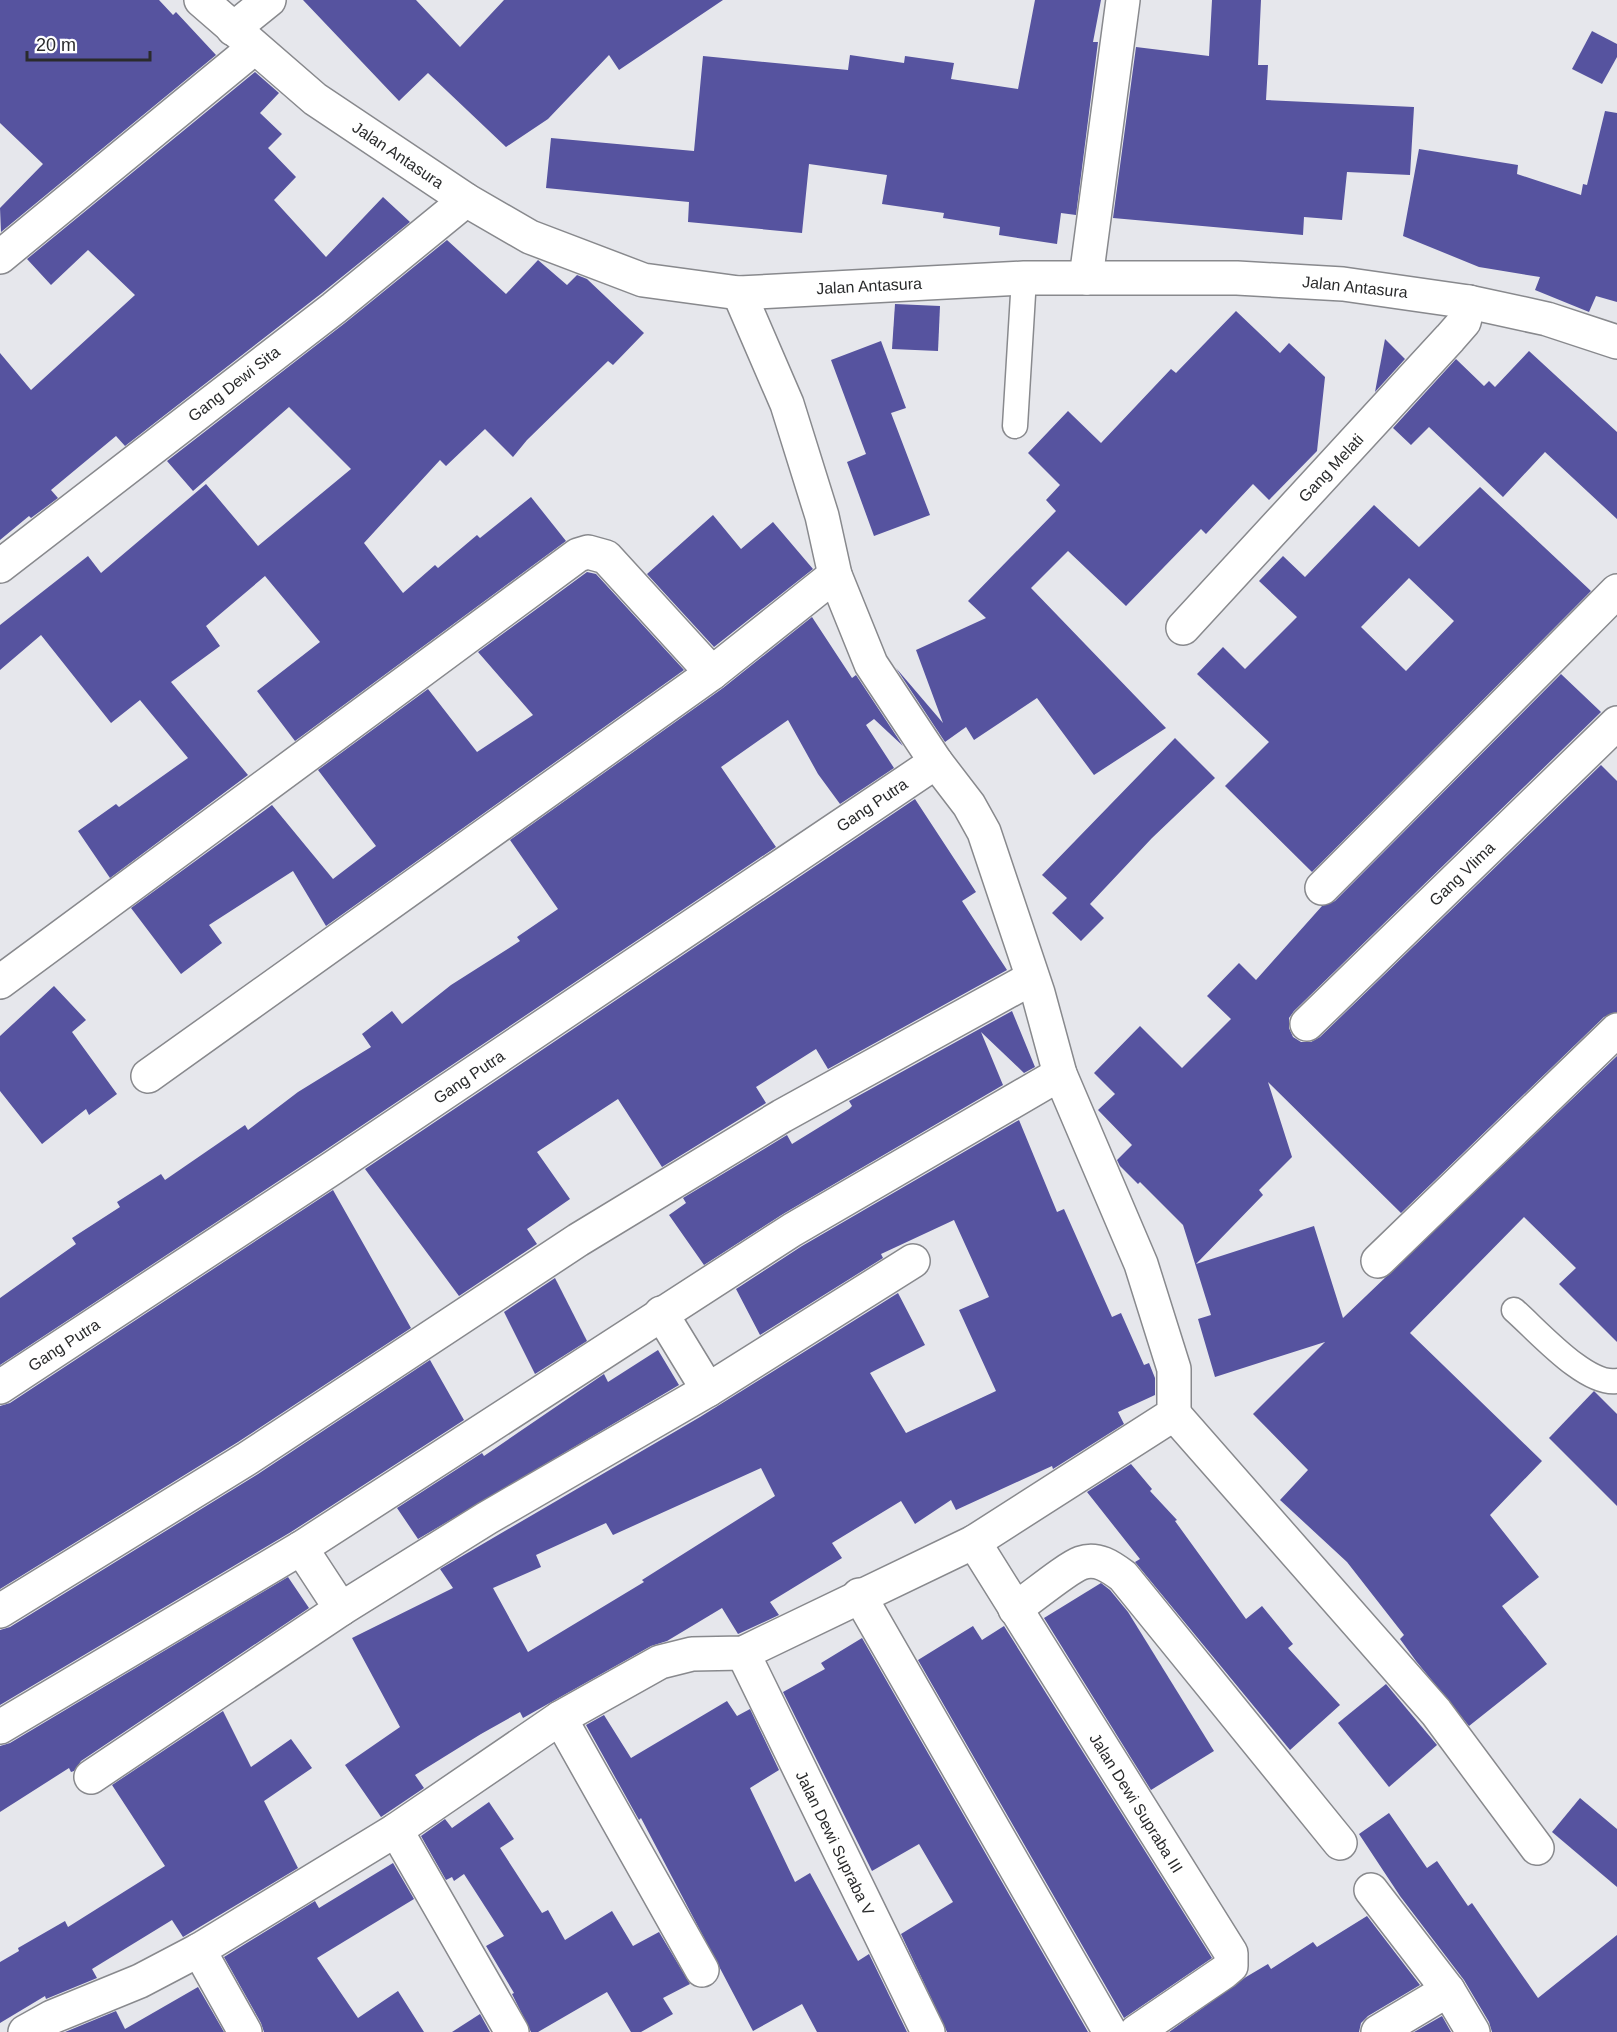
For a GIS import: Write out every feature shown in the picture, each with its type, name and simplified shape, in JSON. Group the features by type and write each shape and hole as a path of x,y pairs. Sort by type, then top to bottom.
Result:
{"street":[{"name":"Jalan Antasura","path":"201,0 315,99 466,200 530,237 643,280 739,293 1024,278 1237,278 1343,284 1469,302 1547,319 1617,342"},
{"path":"0,257 243,38 269,0"},
{"path":"1086,278 1123,0"},
{"name":"Gang Dewi Sita","path":"0,566 334,308 466,200"},
{"path":"739,293 787,404 822,516 835,575 871,664 936,762 969,805 984,832 1032,978 1060,1074 1141,1264 1170,1354 1175,1389 1174,1414 1436,1712 1536,1848"},
{"name":"Gang Melati","path":"1183,628 1450,338 1464,322 1469,302"},
{"path":"0,982 578,555 588,552 606,557 712,673"},
{"path":"148,1076 712,673 835,575"},
{"path":"1322,888 1617,591"},
{"name":"Gang Vlima","path":"1307,1024 1617,723"},
{"name":"Gang Putra","path":"0,1387 331,1170 936,762"},
{"path":"0,1611 248,1458 578,1240 782,1116 1032,978"},
{"path":"1378,1261 1617,1030"},
{"path":"0,1727 302,1548 792,1230 1060,1074"},
{"path":"91,1777 342,1609 487,1518 708,1390 913,1261"},
{"path":"661,1313 708,1390"},
{"path":"46,2027 199,1950 396,1830 560,1718 660,1662 701,1653 743,1653 859,1595 974,1542 1174,1414"},
{"name":"Jalan Dewi Supraba III","path":"974,1542 1233,1960 1224,1972 1136,2032"},
{"path":"302,1548 342,1609"},
{"path":"1015,1609 1081,1563 1096,1562 1116,1570 1124,1576 1340,1843"},
{"path":"859,1595 1110,2032"},
{"name":"Jalan Dewi Supraba V","path":"743,1653 928,2032"},
{"path":"560,1718 702,1970"},
{"path":"396,1830 512,2032"},
{"path":"1371,1890 1448,1990 1473,2032"},
{"path":"199,1950 245,2032"},
{"path":"1378,2032 1448,1990"}],"lane":[{"path":"1015,426 1024,278"},
{"path":"1514,1310 1588,1375 1606,1383 1617,1381"}],"building":[{"path":"0,0 159,0 173,15 176,12 216,55 1,232 0,208 43,164 0,123"},
{"path":"303,0 416,0 460,47 504,0 723,0 619,70 609,55 548,119 506,147 428,73 399,101"},
{"path":"1035,0 1101,0 1093,42 1098,42 1076,215 1061,213 1057,244 999,235 1000,227 943,218 944,213 882,204 887,175 809,164 802,233 688,222 689,202 546,188 551,138 694,151 703,56 848,70 850,55 904,63 905,56 954,63 951,79 1018,89"},
{"path":"1212,0 1261,0 1258,65 1268,65 1266,100 1414,107 1410,175 1347,172 1342,220 1304,217 1303,235 1113,218 1136,47 1209,56"},
{"path":"1592,31 1617,44 1617,57 1602,84 1572,69"},
{"path":"255,72 279,93 260,113 282,134 268,148 296,177 274,200 326,257 383,197 410,222 125,446 116,436 51,490 58,498 31,518 29,516 0,540 0,353 31,390 135,295 88,250 51,285 27,259"},
{"path":"1605,111 1617,113 1617,302 1596,296 1589,312 1535,290 1540,277 1479,267 1403,236 1419,149 1518,165 1517,174 1581,195 1583,184 1587,185"},
{"path":"447,240 506,294 538,260 567,285 577,275 587,279 644,333 613,365 608,361 527,440 513,457 485,429 446,466 440,460 364,543 403,593 435,565 438,568 477,535 480,538 531,497 566,541 295,741 257,691 320,642 265,576 206,626 220,646 171,682 248,775 110,878 78,831 116,804 119,807 188,758 140,700 111,723 41,635 0,670 0,625 88,556 101,573 206,484 258,546 351,469 289,407 193,491 167,461 345,323"},
{"path":"895,304 940,306 938,351 892,349"},
{"path":"1236,311 1280,353 1289,343 1325,377 1317,451 1269,500 1253,484 1206,534 1201,529 1126,606 1068,551 1031,588 1166,728 1094,775 1037,698 974,740 966,727 945,742 896,668 943,723 916,650 986,618 968,601 1056,511 1046,500 1060,485 1028,453 1068,411 1101,443 1171,369 1176,373"},
{"path":"1385,339 1405,359 1375,392"},
{"path":"881,341 906,408 891,413 930,515 874,536 847,462 866,454 831,360"},
{"path":"1529,351 1617,432 1617,519 1545,452 1503,497 1429,427 1411,445 1393,428 1456,359 1484,386 1489,381 1495,387"},
{"path":"1480,487 1591,591 1312,872 1225,786 1269,742 1197,674 1223,647 1245,669 1297,617 1259,581 1283,556 1305,577 1374,505 1419,547","holes":["1409,578 1454,621 1406,671 1361,627"]},
{"path":"713,515 741,549 773,522 813,569 714,647 647,574"},
{"path":"587,572 596,574 684,670 326,926 293,871 209,925 222,943 181,974 131,908 272,805 333,879 376,846 318,770 428,689 477,752 533,715 478,652"},
{"path":"812,617 852,678 856,675 903,746 874,719 866,725 894,768 840,804 818,774 788,720 721,767 776,847 321,1153 0,1365 0,1298 76,1244 72,1238 120,1207 117,1202 161,1174 165,1180 245,1125 248,1130 298,1092 371,1047 362,1034 392,1011 402,1024 451,985 520,941 517,937 558,909 510,840 723,688"},
{"path":"1561,674 1601,712 1294,1011 1289,1018 1289,1028 1293,1037 1301,1042 1311,1042 1320,1037 1601,765 1617,781 1617,1012 1604,1017 1401,1213 1268,1082 1292,1157 1259,1190 1263,1195 1196,1264 1314,1226 1343,1318 1617,1056 1617,1342 1559,1284 1576,1268 1524,1217 1410,1333 1542,1461 1490,1515 1539,1577 1502,1606 1547,1664 1469,1726 1416,1661 1400,1639 1404,1635 1347,1562 1280,1500 1308,1470 1253,1414 1325,1342 1215,1377 1198,1319 1211,1315 1183,1225 1140,1182 1138,1184 1120,1166 1117,1160 1132,1145 1098,1110 1115,1094 1094,1073 1140,1026 1182,1068 1231,1019 1207,996 1239,963 1256,980 1322,906 1335,901"},
{"path":"1175,738 1215,778 1152,838 1090,904 1104,918 1081,941 1052,913 1067,898 1042,875"},
{"path":"915,799 976,892 962,901 1007,970 828,1069 816,1049 756,1087 766,1103 662,1167 618,1099 537,1152 570,1199 527,1229 537,1244 459,1296 365,1169"},
{"path":"54,986 86,1020 72,1032 117,1094 89,1115 86,1109 42,1144 0,1091 0,1036"},
{"path":"1012,1011 1035,1067 1024,1073 981,1032 1003,1085 783,1214 704,1265 669,1215 686,1203 683,1198 787,1135 792,1144 849,1109 852,1106 849,1101"},
{"path":"1019,1120 1057,1212 1064,1209 1112,1317 1121,1313 1144,1365 1149,1363 1155,1378 1155,1395 1118,1412 1124,1424 1053,1469 1052,1466 956,1510 951,1500 915,1524 901,1501 832,1543 842,1558 770,1602 779,1615 738,1634 722,1608 667,1641 651,1646 523,1718 520,1712 481,1734 415,1775 424,1788 381,1817 345,1765 400,1727 352,1638 453,1588 440,1569 700,1417 898,1293 925,1345 870,1373 906,1433 996,1391 959,1310 989,1297 954,1220 881,1254 883,1258 760,1335 736,1289 802,1246","holes":["761,1468 775,1496 642,1580 644,1582 528,1652 493,1588 541,1567 536,1555 606,1523 613,1535"]},
{"path":"333,1190 411,1328 238,1442 0,1589 0,1406 10,1403"},
{"path":"555,1278 587,1341 535,1374 504,1312"},
{"path":"658,1350 679,1385 418,1539 397,1508 482,1453 484,1456 604,1374 608,1382"},
{"path":"430,1360 464,1420 291,1532 0,1705 0,1630 10,1627 258,1474"},
{"path":"1594,1391 1617,1414 1617,1506 1549,1438"},
{"path":"1131,1464 1152,1489 1150,1491 1177,1520 1175,1521 1246,1619 1262,1606 1293,1644 1288,1648 1340,1705 1290,1750 1135,1562 1140,1559 1087,1492"},
{"path":"288,1577 309,1608 81,1761 74,1771 71,1772 69,1768 0,1812 0,1746 10,1743"},
{"path":"1101,1583 1110,1590 1128,1612 1214,1751 1151,1790 1044,1618"},
{"path":"973,1626 982,1640 1004,1626 1212,1958 1124,2018 918,1660"},
{"path":"862,1638 1088,2032 947,2032 901,1934 953,1902 919,1844 872,1871 783,1692 825,1669 821,1663"},
{"path":"1386,1684 1437,1745 1389,1787 1338,1723"},
{"path":"727,1701 737,1716 750,1709 779,1770 750,1788 795,1882 810,1873 858,1961 869,1954 907,2032 817,2032 802,2004 753,2031 641,1818 639,1820 586,1725 604,1715 631,1758"},
{"path":"223,1711 251,1767 291,1739 312,1768 264,1801 298,1868 183,1937 172,1920 92,1969 97,1978 46,1999 45,1996 0,2023 0,1962 19,1951 18,1948 65,1921 68,1927 165,1866 112,1785"},
{"path":"1580,1798 1617,1829 1617,1887 1552,1832"},
{"path":"489,1802 514,1839 500,1848 542,1913 548,1910 565,1940 612,1911 633,1946 659,1932 690,1984 663,1998 673,2014 641,2032 631,2032 607,1992 538,2032 531,2032 512,1994 514,1993 486,1946 504,1936 464,1874 454,1881 452,1877 446,1880 421,1836 445,1819 452,1828"},
{"path":"1389,1813 1427,1868 1437,1861 1468,1906 1472,1903 1538,1998 1617,1935 1617,2032 1492,2032 1489,2022 1464,1980 1400,1896 1359,1834"},
{"path":"393,1863 414,1899 317,1958 358,2018 398,1991 424,2032 264,2032 224,1957 315,1901 319,1908"},
{"path":"1367,1916 1420,1985 1368,2016 1361,2023 1359,2032 1169,2032 1268,1964 1271,1969 1313,1942 1317,1947"},
{"path":"198,1987 224,2032 65,2032 116,2011 125,2029"},
{"path":"480,2014 490,2032 452,2032"},
{"path":"1442,2016 1451,2032 1414,2032"}]}
